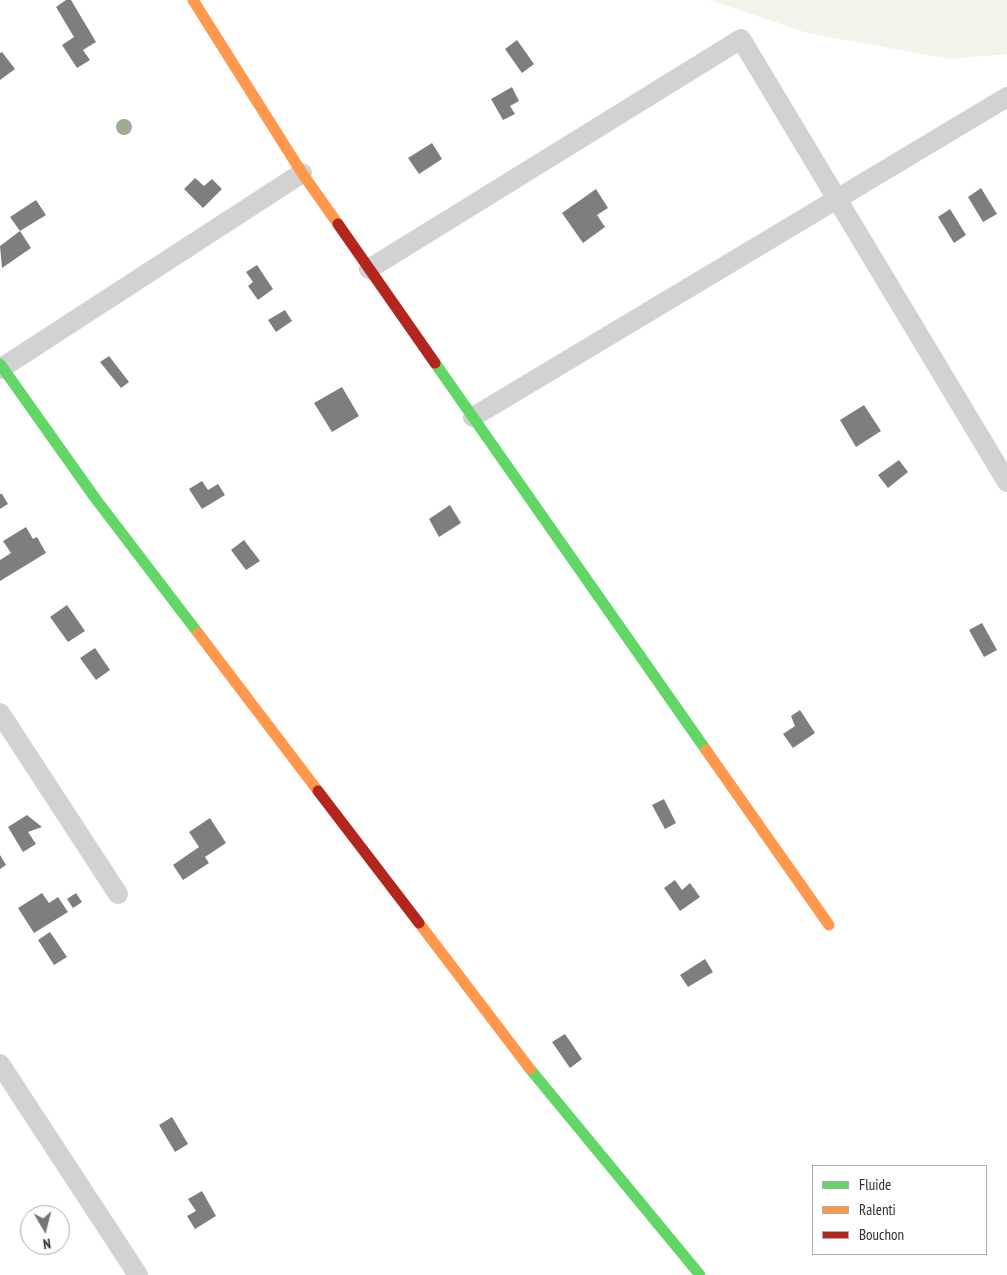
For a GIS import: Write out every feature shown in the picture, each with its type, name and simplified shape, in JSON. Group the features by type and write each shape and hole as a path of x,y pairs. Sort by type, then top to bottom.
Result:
{"street":[{"path":"193,0 302,173 830,925"},
{"path":"369,269 741,39 1007,482"},
{"path":"473,417 1007,97"},
{"path":"302,173 1,366 101,506 535,1076 700,1275"},
{"path":"0,713 118,894"},
{"path":"0,1064 138,1275"}],"shaded area":[{"path":"710,0 1007,0 1007,54 950,59 807,33"}],"building":[{"path":"66,0 71,0 96,42 83,50 90,60 77,68 62,45 74,37 56,7"},
{"path":"517,40 534,64 522,73 505,49"},
{"path":"2,52 15,69 0,80 0,53"},
{"path":"512,87 519,101 510,106 515,114 503,120 491,99"},
{"path":"432,143 442,159 419,174 408,158"},
{"path":"195,178 204,186 212,179 222,189 203,208 184,189"},
{"path":"981,188 997,214 983,222 968,197"},
{"path":"596,189 608,208 597,215 605,227 583,243 562,213"},
{"path":"36,200 46,215 20,231 10,217"},
{"path":"950,209 966,235 954,243 938,217"},
{"path":"20,231 31,248 2,268 0,246"},
{"path":"257,265 273,289 258,300 248,286 253,282 246,272"},
{"path":"285,310 292,321 276,332 268,320"},
{"path":"109,356 129,382 121,388 100,362"},
{"path":"342,387 359,416 332,432 314,403"},
{"path":"864,405 881,431 856,447 840,420"},
{"path":"899,460 908,472 888,488 878,475"},
{"path":"202,481 208,490 218,484 225,495 202,509 189,489"},
{"path":"0,494 2,494 8,504 0,509"},
{"path":"450,505 461,523 439,537 429,519"},
{"path":"26,527 33,539 37,537 46,553 0,581 0,560 11,553 3,541"},
{"path":"244,540 260,561 246,570 231,550"},
{"path":"67,605 85,631 68,642 50,617"},
{"path":"982,623 997,650 984,657 969,630"},
{"path":"95,648 110,670 96,680 80,658"},
{"path":"800,710 815,733 793,748 783,734 795,726 791,716"},
{"path":"664,799 676,823 665,829 652,805"},
{"path":"27,815 42,827 28,832 36,844 23,852 8,827"},
{"path":"210,818 226,843 205,857 209,863 183,880 173,865 199,847 189,832"},
{"path":"0,855 6,865 0,869"},
{"path":"675,880 682,890 690,883 700,897 680,911 664,888"},
{"path":"42,893 49,903 58,897 68,912 34,933 18,908"},
{"path":"76,893 82,902 73,908 67,899"},
{"path":"50,932 67,957 54,965 38,940"},
{"path":"705,959 713,972 688,987 680,975"},
{"path":"565,1034 582,1059 570,1068 552,1042"},
{"path":"172,1117 188,1144 175,1152 159,1125"},
{"path":"202,1191 216,1216 195,1229 187,1216 196,1211 188,1199"}],"traffic: fast":[{"path":"435,363 706,750"},
{"path":"0,364 95,498 198,633"},
{"path":"530,1069 700,1275"}],"traffic: slow":[{"path":"193,0 302,173 338,224"},
{"path":"198,633 318,791"},
{"path":"706,750 829,925"},
{"path":"419,923 530,1069"}],"traffic: jam":[{"path":"338,224 435,363"},
{"path":"318,791 419,923"}]}
